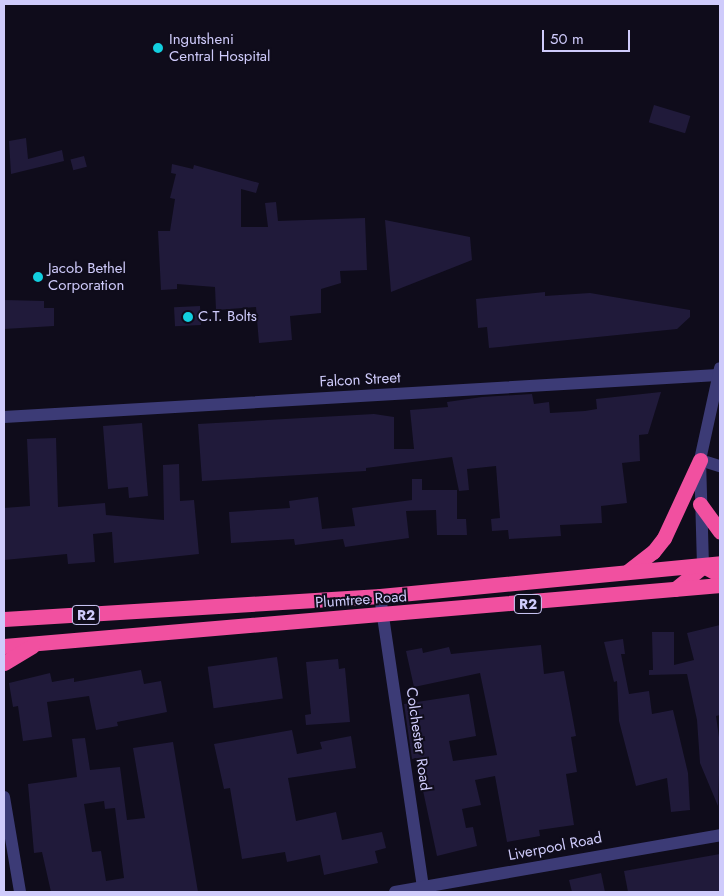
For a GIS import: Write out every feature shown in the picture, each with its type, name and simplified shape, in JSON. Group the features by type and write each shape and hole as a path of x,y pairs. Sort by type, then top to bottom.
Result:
{"highway":[{"path":"625,573 653,552 664,538 700,460"},
{"path":"700,504 720,532"},
{"name":"Plumtree Road","path":"6,620 380,596 720,563"},
{"path":"672,591 690,581 703,566 720,575"},
{"name":"Plumtree Road","path":"4,646 383,616 720,586"},
{"path":"4,663 38,644"}],"street":[{"name":"Falcon Street","path":"4,417 719,370"},
{"path":"703,566 700,460 719,370"},
{"path":"700,460 720,466"},
{"name":"Colchester Road","path":"380,596 423,887"},
{"path":"4,797 20,892"},
{"name":"Liverpool Road","path":"395,892 720,835"}],"building":[{"path":"654,105 690,116 685,133 649,122"},
{"path":"26,138 28,159 62,150 64,161 11,174 9,141"},
{"path":"84,156 87,167 73,170 70,160"},
{"path":"172,164 193,169 194,165 259,183 256,193 241,189 241,227 268,227 265,203 276,202 278,221 365,218 367,270 340,271 341,283 321,289 321,313 290,316 292,340 259,343 256,307 216,310 215,287 177,284 177,289 161,290 158,231 170,231 175,199 170,198 176,174 171,173"},
{"path":"385,220 470,237 472,260 391,292"},
{"path":"545,292 545,296 590,293 690,310 690,317 677,329 489,348 487,327 478,328 476,299"},
{"path":"4,300 44,301 44,308 54,308 54,326 4,329"},
{"name":"C.T. Bolts","path":"200,306 201,325 175,326 174,307"},
{"path":"661,392 648,434 639,435 640,461 622,463 627,503 601,506 602,523 560,525 561,536 509,539 508,530 492,531 491,519 500,518 496,466 467,469 469,490 459,491 452,457 366,468 366,471 202,481 198,424 374,414 394,417 394,449 414,449 410,410 448,407 447,402 482,397 532,394 534,404 549,402 550,413 585,411 597,409 596,399"},
{"path":"142,423 148,496 129,498 128,487 108,489 103,426"},
{"path":"56,438 58,507 105,503 106,515 164,520 163,465 179,464 180,501 194,500 199,554 114,563 112,532 93,534 95,562 68,564 67,554 4,560 4,508 30,506 27,439"},
{"path":"412,479 422,479 422,490 457,490 457,519 466,519 467,535 437,535 436,510 406,511 409,538 345,547 343,539 295,545 294,539 231,543 229,512 290,508 289,501 318,497 322,529 355,526 352,508 412,500"},
{"path":"720,625 720,715 716,716 720,744 718,806 700,763 697,720 687,674 649,675 649,670 653,670 652,632 674,632 674,665 694,660 687,633"},
{"path":"623,639 625,654 621,654 629,694 649,691 652,714 673,710 688,773 690,810 671,812 667,778 636,786 619,721 617,681 614,682 604,642"},
{"path":"541,645 544,674 564,671 576,736 571,737 577,772 566,774 574,825 539,830 540,836 507,842 495,776 475,780 481,805 462,809 466,828 473,827 477,846 437,856 416,758 412,759 404,704 469,694 476,736 449,741 453,761 497,755 480,673 414,687 406,651 422,648 423,653 449,647 451,654"},
{"path":"277,657 283,699 214,708 208,667"},
{"path":"338,659 339,669 345,668 350,722 306,725 305,715 311,714 306,662"},
{"path":"141,670 144,684 161,681 167,712 117,722 118,726 96,730 89,696 47,702 52,737 23,741 18,706 13,707 9,683 50,673 52,682 74,678 74,682"},
{"path":"292,730 297,754 322,749 320,742 351,736 356,768 288,778 296,821 336,812 342,840 382,832 386,848 375,851 378,863 324,875 320,855 287,862 285,852 242,859 230,788 224,789 214,744"},
{"path":"85,738 90,770 120,767 127,820 145,818 133,748 173,742 198,892 51,892 42,852 34,853 28,784 77,777 72,739","holes":["104,801 105,809 115,808 124,878 106,881 101,851 92,852 84,804"]},
{"path":"720,854 720,892 628,892 624,871"},
{"path":"601,873 605,892 572,892 569,880"}],"place":[{"name":"Ingutsheni Central Hospital","path":"158,48"},
{"name":"Jacob Bethel Corporation","path":"38,277"},
{"name":"C.T. Bolts","path":"188,317"}]}
